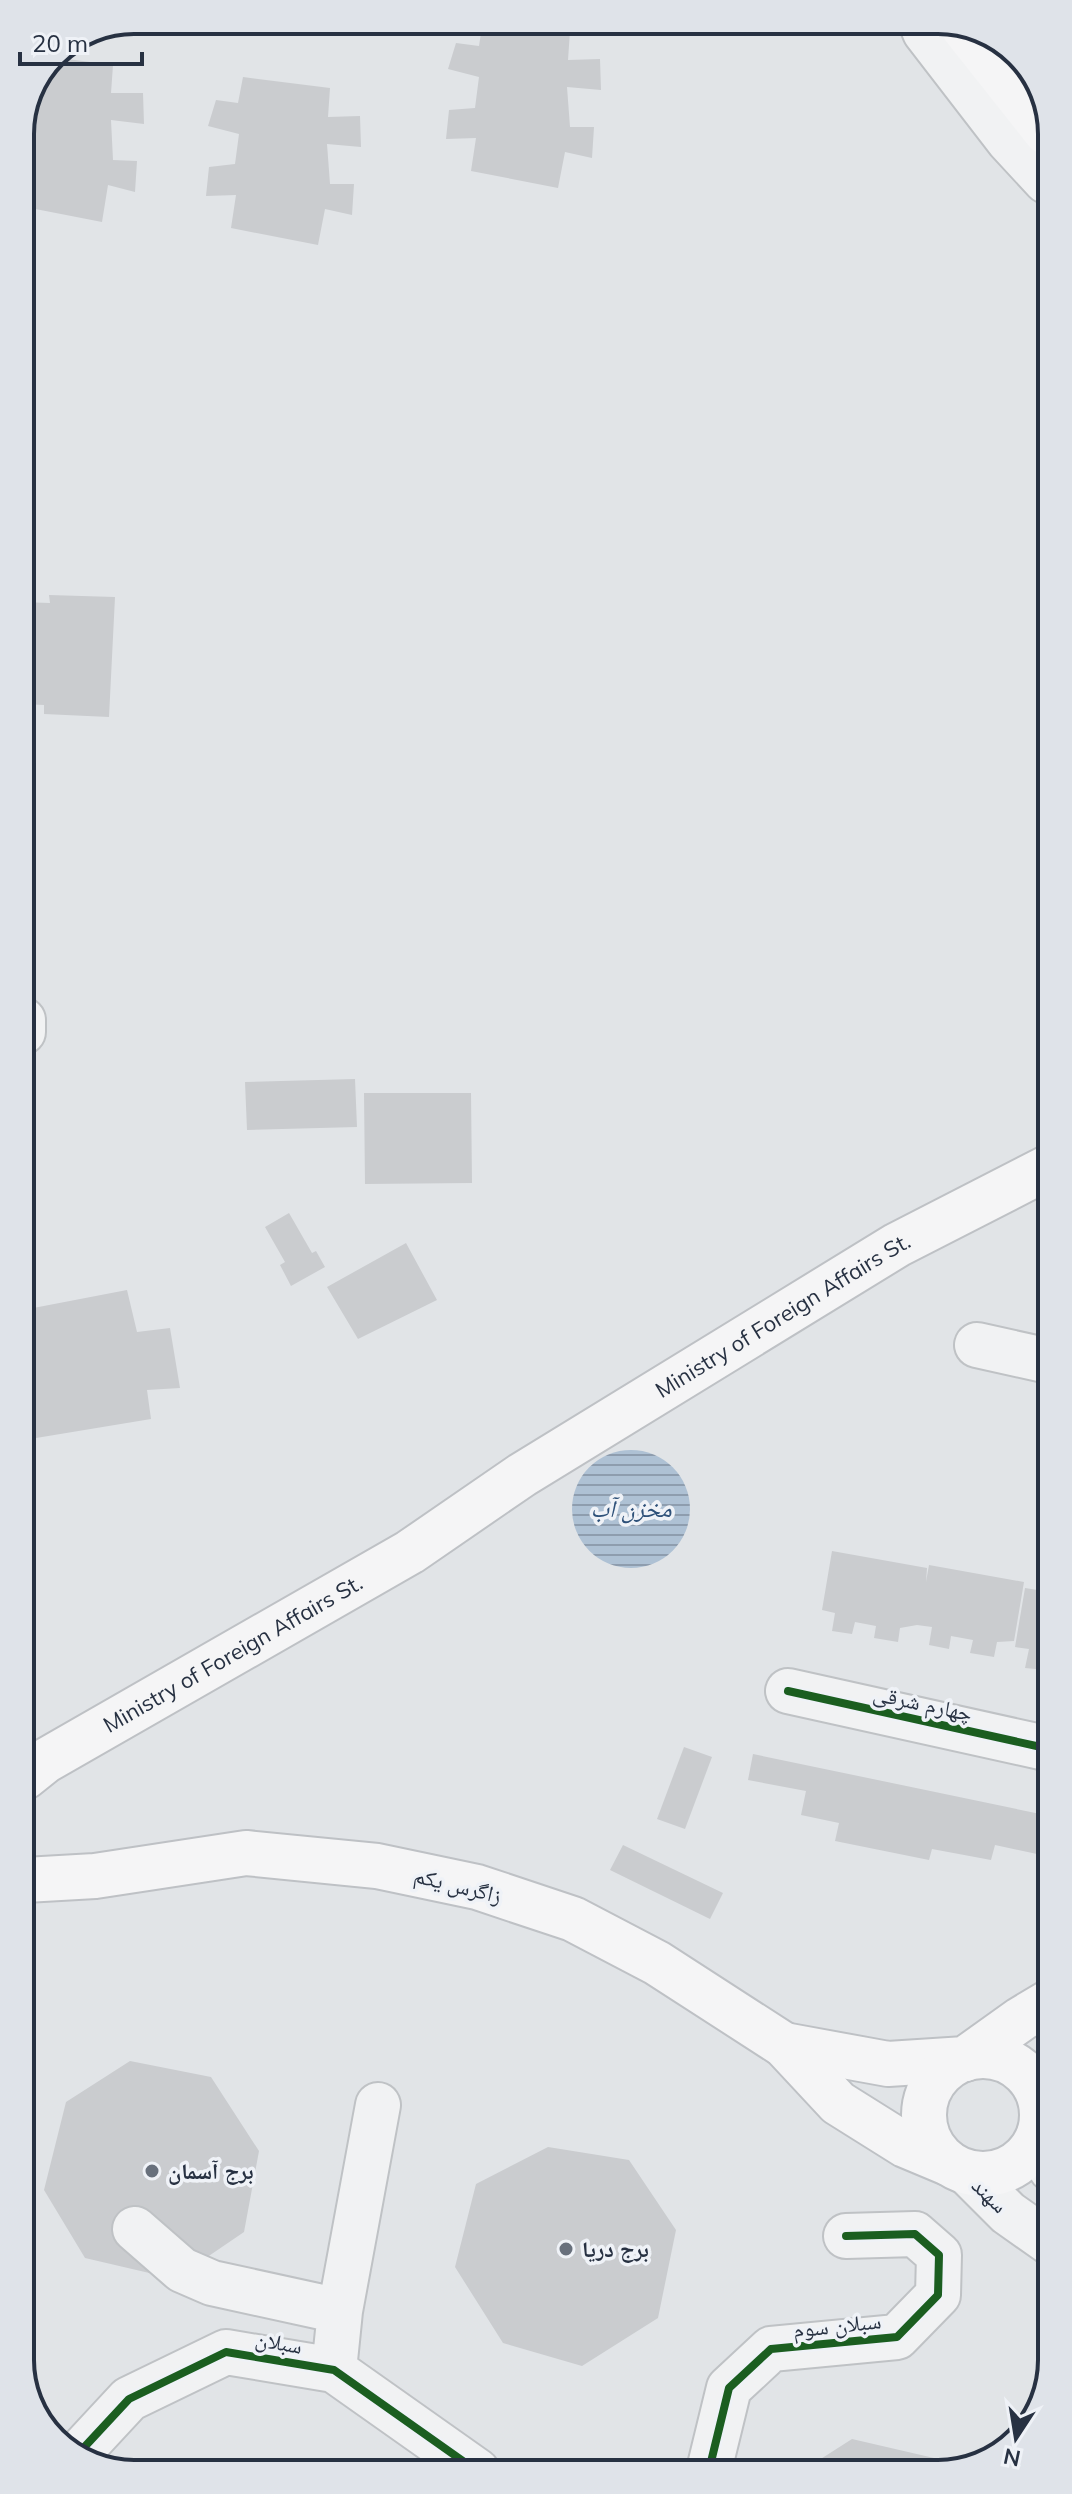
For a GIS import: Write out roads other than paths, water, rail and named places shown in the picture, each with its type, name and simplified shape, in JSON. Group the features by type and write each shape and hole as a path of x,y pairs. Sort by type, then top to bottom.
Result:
{"main road":[{"path":"974,41 1037,120"},
{"name":"Ministry of Foreign Affairs St.","path":"34,1767 410,1552 522,1475 897,1245 1038,1173"},
{"name":"زاگرس یکم","path":"95,1876 246,1853 377,1866 477,1887 573,1919 657,1963 784,2045 838,2103 905,2145 958,2168"},
{"path":"34,1857 50,1865 95,1876"},
{"path":"34,1879 95,1876"},
{"path":"34,1902 95,1876"},
{"path":"1038,2009 965,2059 946,2068 932,2085 924,2105 924,2127 933,2147 958,2168 990,2174 1011,2167 1028,2154 1038,2139"},
{"name":"زاگرس یکم","path":"784,2045 888,2064 965,2059"},
{"path":"965,2059 987,2056 1008,2062 1026,2074 1038,2093"}],"street":[{"path":"927,34 1009,141 1038,172"},
{"path":"977,1345 1038,1359"},
{"name":"چهارم شرقی","path":"788,1691 1038,1746"},
{"path":"334,2370 340,2311 378,2105"},
{"name":"سهند","path":"958,2168 1008,2213 1038,2234"},
{"path":"135,2229 182,2270 212,2283 340,2311"},
{"name":"سبلان سوم","path":"711,2460 729,2388 771,2349 897,2337 938,2295 939,2255 915,2234 846,2236"},
{"name":"سبلان","path":"84,2447 129,2399 226,2352 334,2370 461,2460"}],"water":[{"name":"مخزن آب","path":"631,1450 654,1454 673,1467 686,1486 690,1509 686,1532 673,1551 654,1564 631,1568 608,1564 589,1551 576,1532 572,1509 576,1486 589,1467 608,1454"}],"place":[{"name":"برج آسمان","path":"152,2171"},
{"name":"برج دریا","path":"566,2249"}]}
